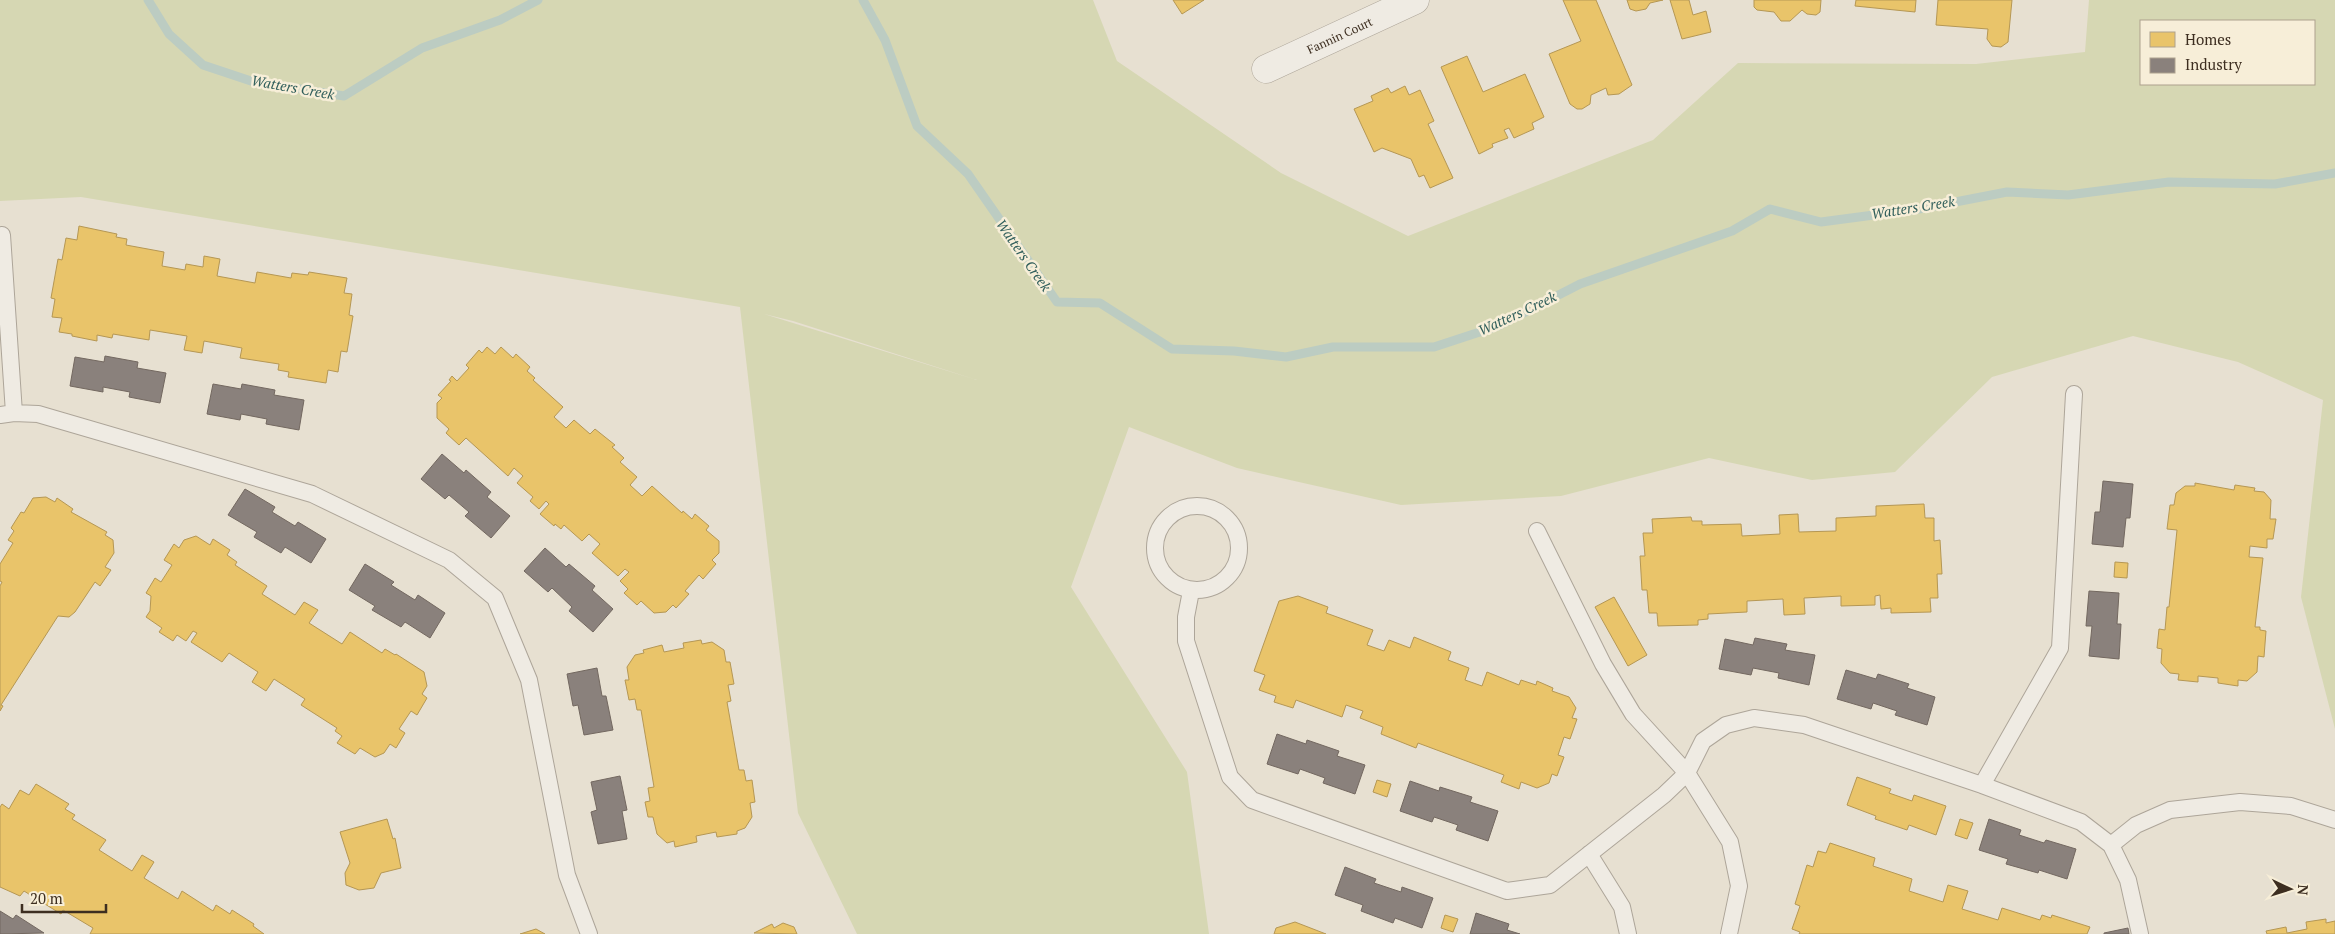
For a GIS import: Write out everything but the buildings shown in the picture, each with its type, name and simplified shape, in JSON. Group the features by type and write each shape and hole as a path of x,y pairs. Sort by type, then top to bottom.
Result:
{"street":[{"name":"Fannin Court","path":"1266,69 1415,0"}],"lane":[{"path":"2,235 7,414 38,414 312,494 449,560 495,598 529,680 567,874 589,934"},
{"path":"1982,785 2060,648 2074,394"},
{"path":"1189,506 1202,506 1221,514 1235,529 1240,543 1238,558 1231,574 1221,584 1206,590 1191,591 1172,583 1162,572 1155,556 1155,542 1159,530 1168,517 1189,506"},
{"path":"1537,531 1573,599 1603,664 1633,714 1687,773 1730,842 1739,886 1729,934"},
{"path":"1191,591 1186,617 1186,641 1230,777 1252,800 1507,891 1550,885 1664,795 1687,773 1703,741 1726,725 1754,718 1804,725 1982,785 2081,822 2111,845 2128,880 2140,934"},
{"path":"2111,845 2136,825 2170,810 2240,802 2291,806 2335,820"},
{"path":"1589,854 1622,907 1628,934"}],"green space":[{"path":"0,0 1093,0 1117,61 1281,173 1408,236 1653,140 1738,63 1976,64 2085,52 2089,0 2335,0 2335,729 2301,597 2323,400 2238,362 2133,336 1992,377 1895,472 1812,480 1709,458 1561,496 1401,505 1237,468 1129,427 1071,587 1187,772 1209,934 857,934 798,813 740,307 81,197 0,201","holes":["764,314 793,321 977,380"]}],"waterway":[{"name":"Watters Creek","path":"148,0 169,34 203,65 251,81 344,96 422,48 500,20 538,0"},
{"name":"Watters Creek","path":"863,0 885,40 917,126 968,174 1057,302 1100,303 1172,349 1234,351 1286,357 1333,347 1434,347 1498,326 1580,284 1732,231 1770,209 1821,222 1919,209 2007,192 2068,195 2169,182 2275,184 2335,173"}]}
